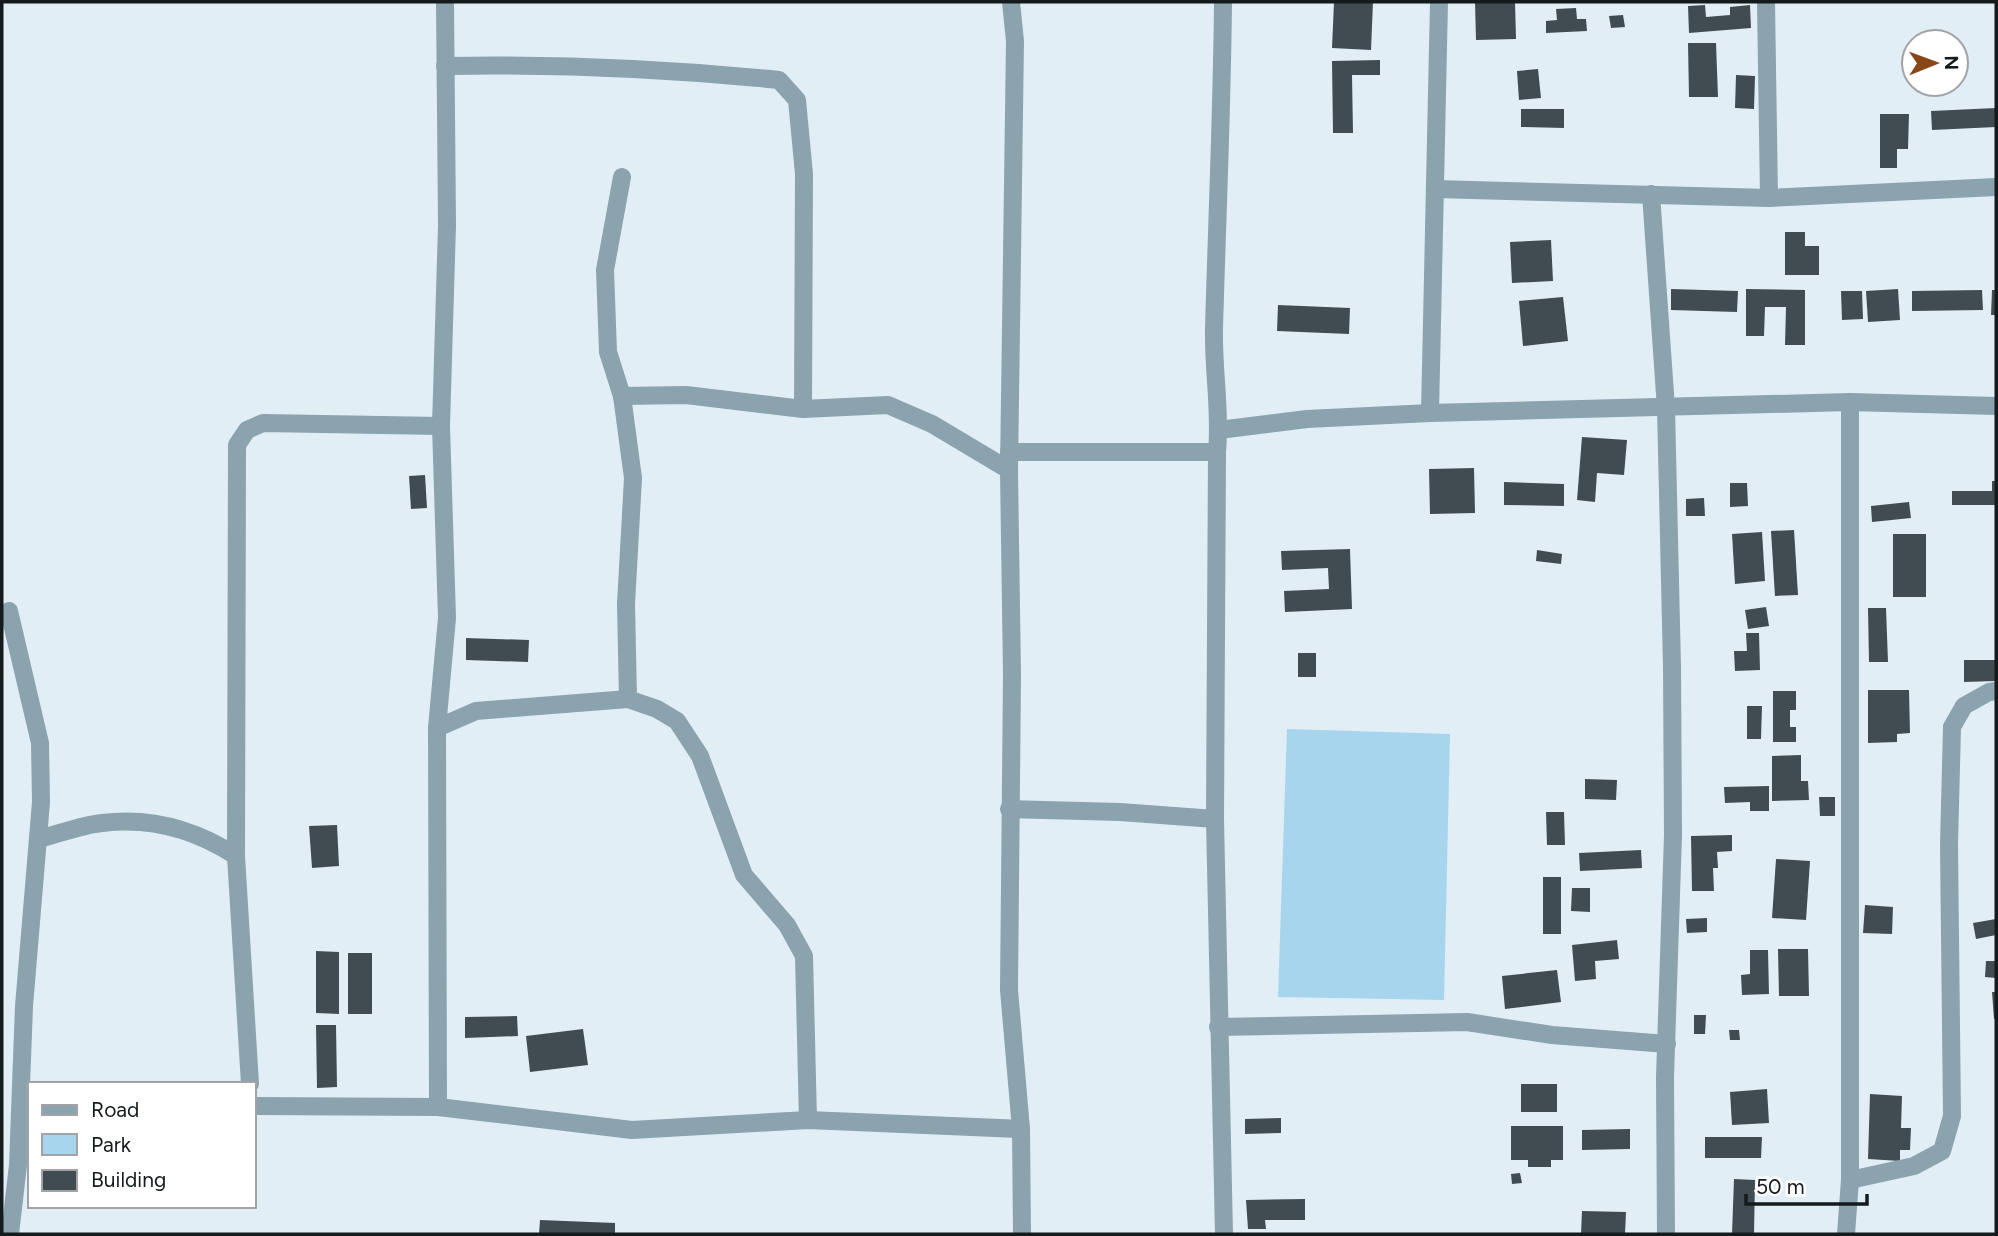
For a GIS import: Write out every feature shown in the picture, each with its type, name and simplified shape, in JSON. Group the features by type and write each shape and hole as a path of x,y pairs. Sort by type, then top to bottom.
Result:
{"street":[{"path":"438,1107 437,728 447,618 441,426 447,225 445,2"},
{"path":"1011,2 1015,41 1009,461 1012,675 1009,990 1021,1129 1022,1234"},
{"path":"1223,2 1222,117 1214,333 1219,430 1215,819 1224,1234"},
{"path":"1430,413 1439,2"},
{"path":"1766,2 1769,198"},
{"path":"445,66 519,64 779,80 797,100 804,174 803,409"},
{"path":"622,177 605,270 608,352 622,396 633,478 626,604 628,699"},
{"path":"1435,189 1769,198 1996,187"},
{"path":"1651,194 1666,408 1674,835 1665,1077 1666,1234"},
{"path":"622,396 686,395 803,409 888,405 1009,461 1217,452"},
{"path":"1219,430 1307,419 1430,413 1850,402 1996,406"},
{"path":"1846,1234 1850,1180 1850,402"},
{"path":"250,1082 236,856 237,445 247,430 263,423 441,426"},
{"path":"9,611 40,743 41,802 24,1006 18,1165 10,1234"},
{"path":"1850,1180 1914,1166 1942,1151 1952,1116 1949,845 1952,727 1964,706 1996,691"},
{"path":"437,728 476,711 628,699 657,709 677,721 700,756 744,875 786,925 804,956 808,1120"},
{"path":"1009,809 1120,812 1215,819"},
{"path":"38,839 100,823 144,821 212,841 236,856"},
{"path":"1218,1027 1467,1022 1552,1035 1667,1044"},
{"path":"256,1106 438,1107 632,1130 808,1120 1021,1129"}],"green space":[{"path":"1287,729 1450,734 1444,1000 1278,997"}],"building":[{"path":"1334,2 1373,2 1371,50 1332,48"},
{"path":"1475,2 1515,2 1516,39 1476,40"},
{"path":"1705,5 1706,17 1730,15 1730,7 1750,5 1751,28 1689,33 1688,6"},
{"path":"1576,8 1577,19 1586,19 1587,31 1546,33 1546,21 1557,20 1556,9"},
{"path":"1623,15 1625,27 1611,28 1609,16"},
{"path":"1688,43 1716,43 1718,97 1689,97"},
{"path":"1380,60 1380,75 1352,75 1353,133 1333,133 1332,61"},
{"path":"1538,69 1541,98 1519,100 1517,71"},
{"path":"1736,75 1755,76 1754,109 1735,108"},
{"path":"1996,108 1996,127 1932,130 1931,111"},
{"path":"1521,109 1564,109 1564,128 1521,127"},
{"path":"1880,114 1909,114 1908,149 1897,149 1897,168 1880,168"},
{"path":"1785,232 1805,232 1805,246 1819,246 1819,275 1785,275"},
{"path":"1551,240 1553,281 1512,283 1510,242"},
{"path":"1671,289 1738,291 1737,312 1671,310"},
{"path":"1746,289 1805,290 1805,345 1785,345 1786,307 1765,307 1764,336 1746,336"},
{"path":"1898,289 1900,320 1868,322 1866,291"},
{"path":"1982,290 1983,310 1912,311 1912,291"},
{"path":"1992,290 1996,290 1996,315 1991,315"},
{"path":"1841,291 1862,291 1863,319 1842,320"},
{"path":"1563,297 1568,341 1523,346 1519,301"},
{"path":"1278,305 1350,308 1349,334 1277,331"},
{"path":"1582,437 1627,440 1624,475 1597,473 1595,502 1577,500"},
{"path":"1474,468 1475,513 1430,514 1429,469"},
{"path":"425,475 427,508 411,509 409,476"},
{"path":"1992,481 1996,481 1996,505 1952,505 1952,491 1992,491"},
{"path":"1504,482 1564,484 1564,506 1504,505"},
{"path":"1730,483 1747,483 1748,506 1730,507"},
{"path":"1704,498 1705,516 1686,516 1686,499"},
{"path":"1909,502 1911,518 1872,522 1871,506"},
{"path":"1794,530 1798,595 1775,596 1771,531"},
{"path":"1762,532 1765,581 1735,584 1732,534"},
{"path":"1893,534 1926,534 1926,597 1893,597"},
{"path":"1350,549 1352,609 1285,612 1284,591 1329,589 1328,568 1282,570 1281,551"},
{"path":"1537,550 1562,554 1561,564 1536,561"},
{"path":"1766,607 1769,626 1748,629 1745,610"},
{"path":"1868,608 1886,608 1888,662 1869,662"},
{"path":"1746,633 1759,633 1760,670 1735,671 1734,651 1747,651"},
{"path":"466,638 529,640 528,662 466,660"},
{"path":"1298,653 1316,653 1316,677 1298,677"},
{"path":"1964,660 1996,660 1996,681 1964,682"},
{"path":"1868,690 1909,690 1910,733 1897,734 1897,742 1868,743"},
{"path":"1773,691 1796,691 1796,710 1790,710 1790,727 1796,727 1796,742 1773,742"},
{"path":"1747,706 1762,706 1761,739 1747,739"},
{"path":"1801,755 1801,781 1808,781 1809,800 1772,801 1772,756"},
{"path":"1585,779 1617,780 1616,800 1585,799"},
{"path":"1769,786 1769,811 1750,811 1750,802 1725,803 1724,787"},
{"path":"1819,797 1835,797 1835,816 1820,816"},
{"path":"1546,812 1564,812 1565,845 1547,845"},
{"path":"337,825 339,866 312,868 309,826"},
{"path":"1732,835 1732,851 1717,852 1718,868 1713,868 1714,891 1692,891 1691,836"},
{"path":"1641,850 1642,868 1580,871 1579,853"},
{"path":"1776,859 1810,861 1806,920 1772,918"},
{"path":"1543,877 1561,877 1561,934 1543,934"},
{"path":"1572,888 1590,888 1590,912 1571,911"},
{"path":"1865,905 1893,907 1892,934 1863,933"},
{"path":"1707,918 1707,932 1687,933 1686,919"},
{"path":"1996,919 1996,935 1976,939 1973,923"},
{"path":"1617,940 1619,959 1595,961 1596,979 1575,981 1572,945"},
{"path":"1778,949 1808,949 1809,996 1779,996"},
{"path":"1750,950 1768,950 1769,994 1742,995 1741,975 1750,974"},
{"path":"316,951 339,952 339,1014 316,1013"},
{"path":"348,953 372,953 372,1014 348,1014"},
{"path":"1986,961 1996,961 1996,978 1985,977"},
{"path":"1557,970 1561,1002 1505,1009 1502,976"},
{"path":"1992,992 1996,992 1996,1019 1994,1019"},
{"path":"1694,1015 1706,1015 1705,1034 1694,1034"},
{"path":"517,1016 518,1036 465,1038 465,1017"},
{"path":"316,1025 336,1025 337,1087 317,1088"},
{"path":"583,1029 588,1065 530,1072 526,1036"},
{"path":"1729,1030 1739,1030 1740,1040 1730,1040"},
{"path":"1521,1084 1557,1084 1557,1112 1521,1112"},
{"path":"1767,1089 1769,1123 1732,1125 1730,1092"},
{"path":"1870,1094 1902,1096 1901,1128 1911,1128 1910,1150 1900,1150 1900,1161 1868,1159"},
{"path":"1281,1118 1281,1133 1245,1134 1245,1119"},
{"path":"1511,1126 1563,1126 1563,1160 1551,1160 1551,1167 1528,1167 1528,1160 1511,1160"},
{"path":"1630,1129 1630,1149 1582,1150 1582,1130"},
{"path":"1705,1137 1762,1137 1761,1158 1705,1158"},
{"path":"1520,1173 1522,1183 1512,1184 1511,1174"},
{"path":"1734,1179 1755,1180 1754,1234 1732,1234"},
{"path":"1305,1199 1305,1220 1265,1220 1266,1229 1248,1229 1246,1200"},
{"path":"1582,1211 1626,1212 1625,1234 1581,1234"},
{"path":"540,1220 615,1223 615,1234 539,1234"}]}
